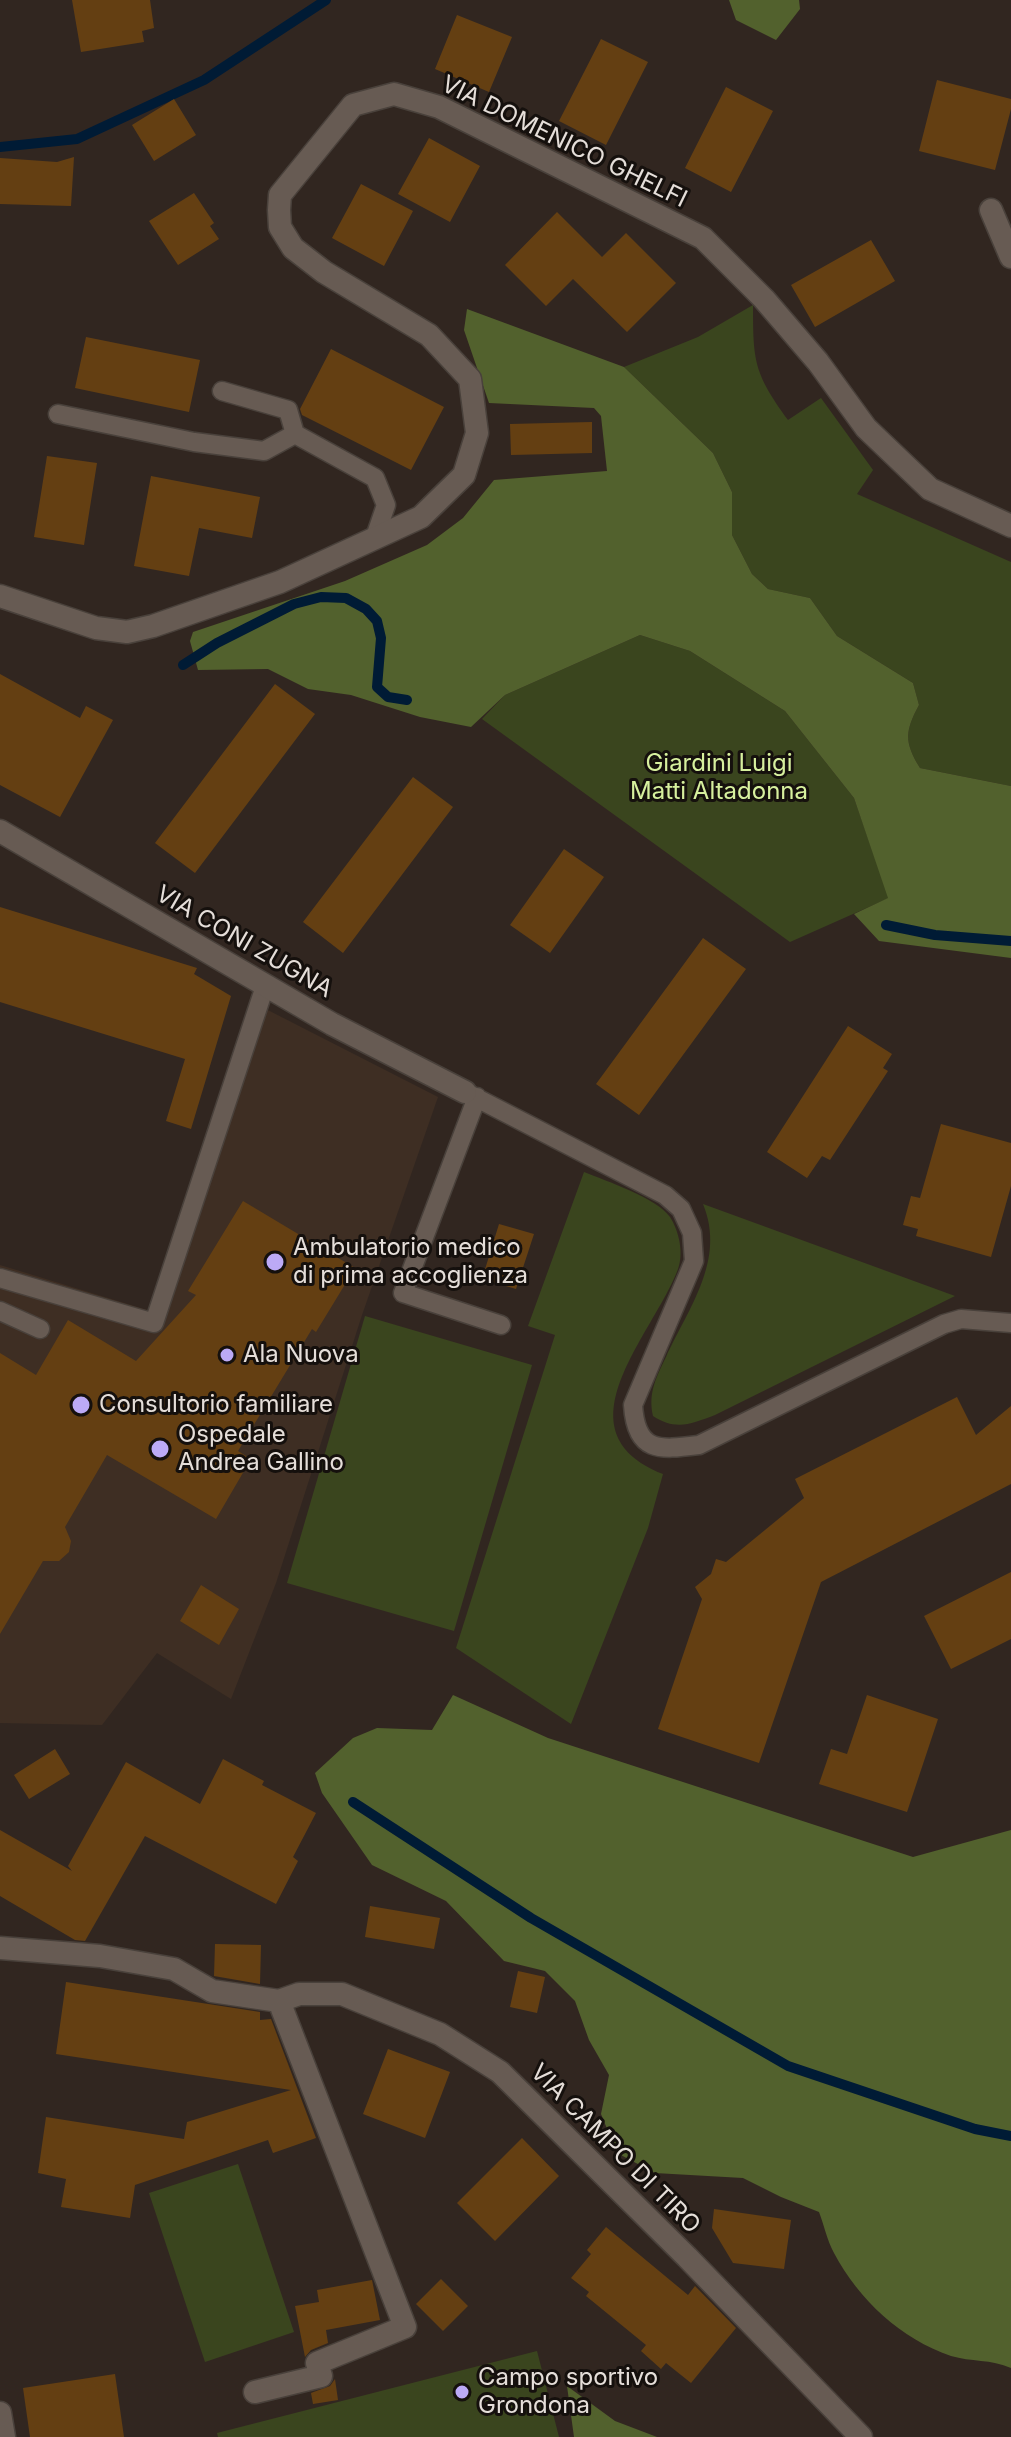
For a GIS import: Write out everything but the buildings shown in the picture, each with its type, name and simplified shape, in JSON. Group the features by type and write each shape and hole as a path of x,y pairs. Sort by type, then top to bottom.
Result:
{"street":[{"name":"VIA DOMENICO GHELFI","path":"0,596 96,628 127,632 153,626 280,582 374,540 421,517 464,475 477,433 470,379 429,335 324,272 293,248 280,227 280,195 353,105 394,94 439,107 703,238 764,299 818,362 866,428 930,489 1011,526"},
{"path":"991,210 1011,257"},
{"name":"VIA CONI ZUGNA","path":"0,831 332,1024 471,1094"},
{"name":"VIA CAMPO DI TIRO","path":"0,1948 100,1956 174,1969 212,1991 279,2001 299,1994 342,1994 440,2034 500,2072 687,2257 861,2437"},
{"path":"255,2392 321,2376 317,2363 405,2327 279,2001"},
{"path":"0,2413 4,2437"}],"lane":[{"path":"222,391 288,410 295,434 375,478 386,505 374,540"},
{"path":"58,414 194,442 264,451 295,434"},
{"path":"0,1278 154,1323 265,986"},
{"path":"501,1325 403,1293 471,1094 665,1195 681,1209 692,1233 694,1261 633,1405 634,1428 647,1443 666,1449 699,1445 944,1324 961,1319 1011,1323"},
{"path":"0,1311 40,1329"}],"shaded area":[{"name":"Ospedale Andrea Gallino","path":"254,1003 438,1097 362,1315 276,1583 231,1699 157,1653 102,1725 0,1723 0,1265 154,1312"}],"green space":[{"path":"729,0 799,0 800,9 776,40 736,20"},
{"path":"753,305 755,354 768,390 788,420 821,398 873,470 857,494 1011,562 1011,786 920,768 911,751 908,736 919,705 913,683 837,636 810,598 768,589 752,574 732,535 732,492 713,453 624,367 698,337"},
{"path":"467,309 624,367 713,453 732,492 732,535 752,574 768,589 810,598 837,636 913,683 919,705 908,736 911,751 920,768 1011,786 1011,958 879,941 854,914 888,898 854,798 785,711 690,651 640,635 505,695 471,727 420,717 351,695 308,689 268,669 198,670 190,641 193,632 345,581 427,545 463,518 494,480 607,471 601,416 594,408 489,403 464,330"},
{"name":"Giardini Luigi Matti Altadonna","path":"640,635 690,651 785,711 854,798 889,898 790,942 482,719 505,695"},
{"path":"584,1172 630,1191 663,1210 676,1229 681,1256 666,1295 621,1380 614,1407 616,1433 632,1456 663,1474 648,1528 571,1724 456,1648 555,1335 528,1326"},
{"path":"703,1204 955,1296 715,1415 676,1425 661,1421 653,1416 654,1386 702,1283 707,1264 709,1225"},
{"path":"365,1316 532,1365 454,1631 287,1583"},
{"path":"453,1695 548,1738 913,1857 1011,1830 1011,2368 951,2356 933,2349 883,2316 844,2270 819,2212 743,2178 655,2173 617,2153 601,2114 609,2075 589,2040 575,2001 545,1971 504,1961 446,1901 372,1865 322,1793 315,1773 353,1738 377,1728 432,1730"},
{"path":"238,2164 294,2332 205,2362 149,2193"},
{"name":"Campo sportivo Grondona","path":"537,2351 559,2437 218,2437 217,2433"},
{"path":"567,2386 615,2421 657,2437 574,2437"}],"waterway":[{"path":"0,147 77,139 204,80 326,0"},
{"path":"183,665 217,643 294,604 321,597 346,598 366,609 377,621 381,638 377,687 388,697 407,700"},
{"path":"886,925 935,935 1011,941"},
{"path":"353,1802 531,1918 788,2066 975,2129 1011,2136"}],"place":[{"name":"Ambulatorio medico di prima accoglienza","path":"275,1262"},
{"name":"Ala Nuova","path":"227,1355"},
{"name":"Consultorio familiare","path":"81,1405"},
{"name":"Ospedale Andrea Gallino","path":"160,1449"},
{"name":"Campo sportivo Grondona","path":"462,2392"}]}
